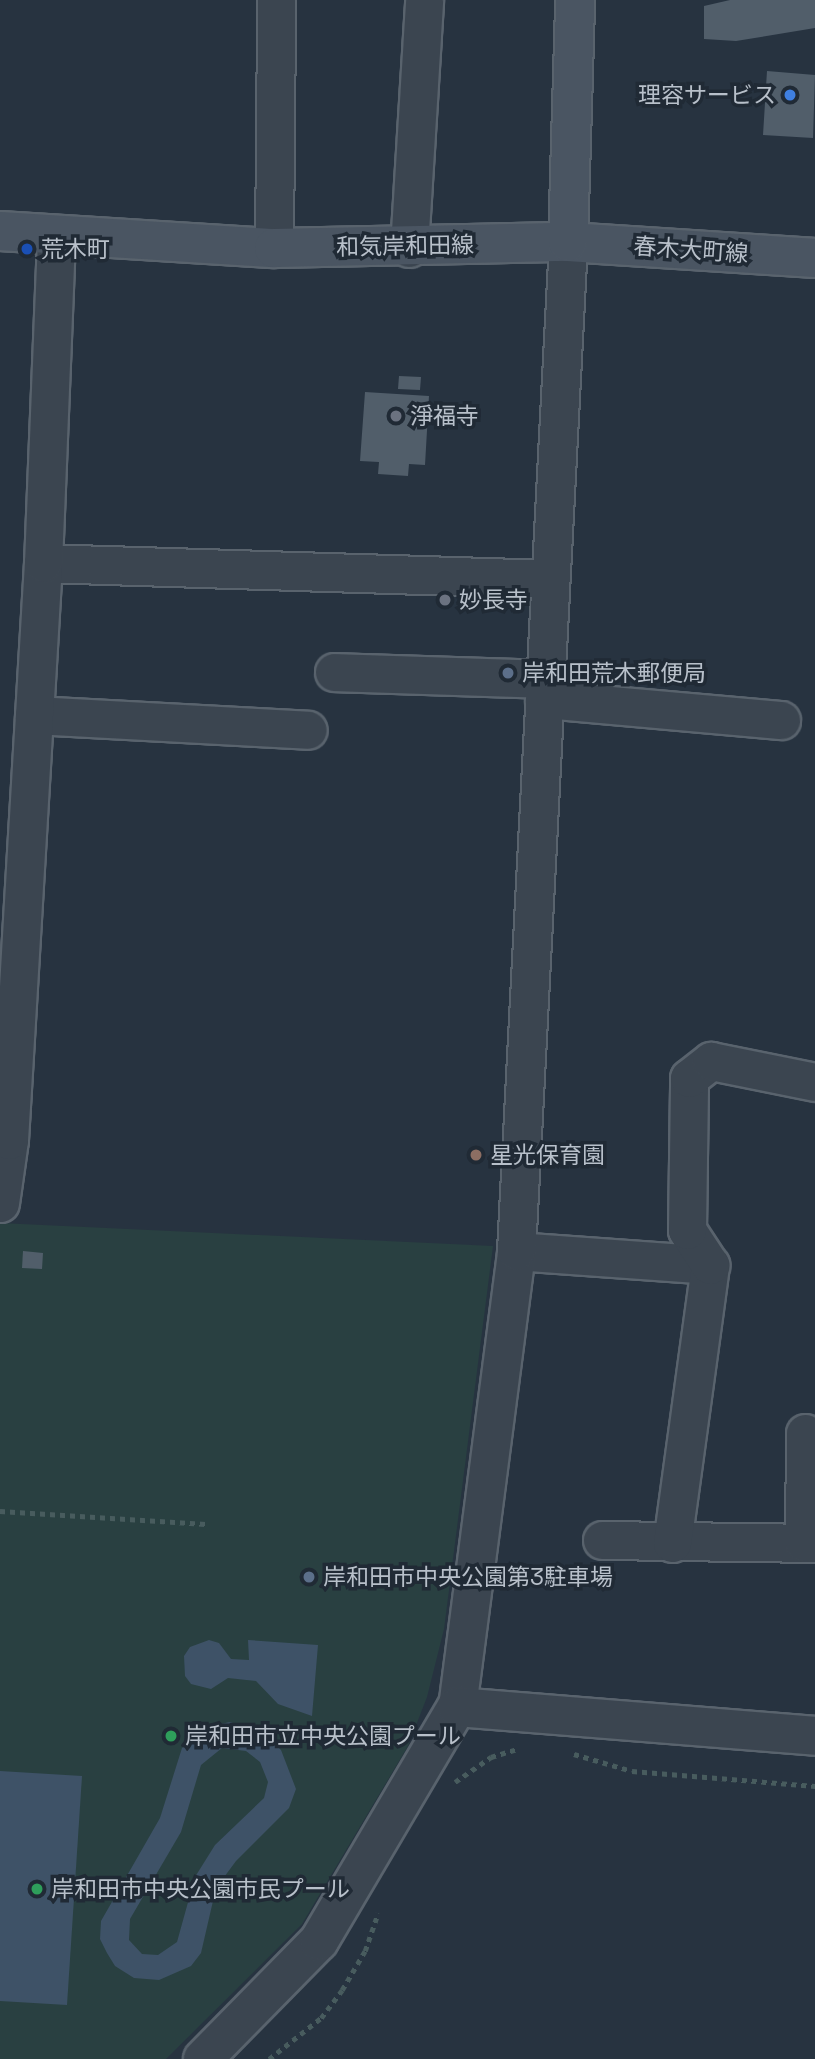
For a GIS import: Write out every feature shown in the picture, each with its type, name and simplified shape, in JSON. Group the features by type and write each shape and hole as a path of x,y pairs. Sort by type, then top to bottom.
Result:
{"main road":[{"path":"568,242 575,0"},
{"name":"和気岸和田線","path":"0,231 274,248 409,248 568,242"},
{"name":"春木大町線","path":"568,242 815,258"}],"street":[{"path":"274,248 276,0"},
{"path":"409,248 424,0"},
{"path":"0,1203 9,1140 9,942 34,715 56,234"},
{"path":"203,2059 319,1941 457,1707 516,1251 568,242"},
{"path":"43,563 550,579"},
{"path":"334,672 545,689 781,720"},
{"path":"34,715 308,730"},
{"path":"672,1543 710,1265 687,1230 689,1078 711,1061 815,1083"},
{"path":"516,1251 710,1265"},
{"path":"602,1540 809,1543 805,1433"},
{"path":"457,1707 815,1735"}],"path":[{"path":"0,1511 206,1524"},
{"path":"447,1791 491,1757 522,1748"},
{"path":"566,1752 632,1771 815,1786"},
{"path":"269,2059 321,2018 342,1990 365,1951 379,1908"}],"green space":[{"path":"0,1223 493,1246 444,1629 427,1697 408,1746 302,1924 166,2059 0,2059"}],"water":[{"path":"209,1640 219,1643 231,1659 249,1660 248,1640 318,1645 312,1716 278,1704 256,1681 228,1678 211,1689 191,1684 185,1676 184,1656 190,1647"},
{"path":"230,1722 263,1733 281,1750 296,1789 289,1808 236,1861 216,1888 201,1953 191,1966 159,1980 134,1978 115,1966 107,1953 100,1939 101,1921 160,1818 182,1748 211,1726","holes":["222,1748 246,1751 260,1762 268,1782 264,1798 215,1845 195,1877 177,1942 158,1955 142,1954 129,1940 130,1919 181,1832 201,1765"]},
{"name":"岸和田市中央公園市民プール","path":"0,1771 82,1776 67,2005 0,2001"}],"building":[{"path":"730,0 815,0 815,28 736,41 704,39 704,6"},
{"name":"理容サービス","path":"767,71 815,75 813,138 763,135"},
{"path":"399,376 421,377 420,390 398,389"},
{"path":"365,392 429,396 425,465 409,464 408,476 378,474 379,462 360,461"},
{"path":"23,1251 43,1253 42,1269 22,1268"}],"place":[{"name":"理容サービス","path":"790,95"},
{"name":"荒木町","path":"27,249"},
{"name":"淨福寺","path":"396,416"},
{"name":"妙長寺","path":"445,600"},
{"name":"岸和田荒木郵便局","path":"508,673"},
{"name":"星光保育園","path":"476,1155"},
{"name":"岸和田市中央公園第3駐車場","path":"309,1577"},
{"name":"岸和田市立中央公園プール","path":"171,1736"},
{"name":"岸和田市中央公園市民プール","path":"37,1889"}]}
